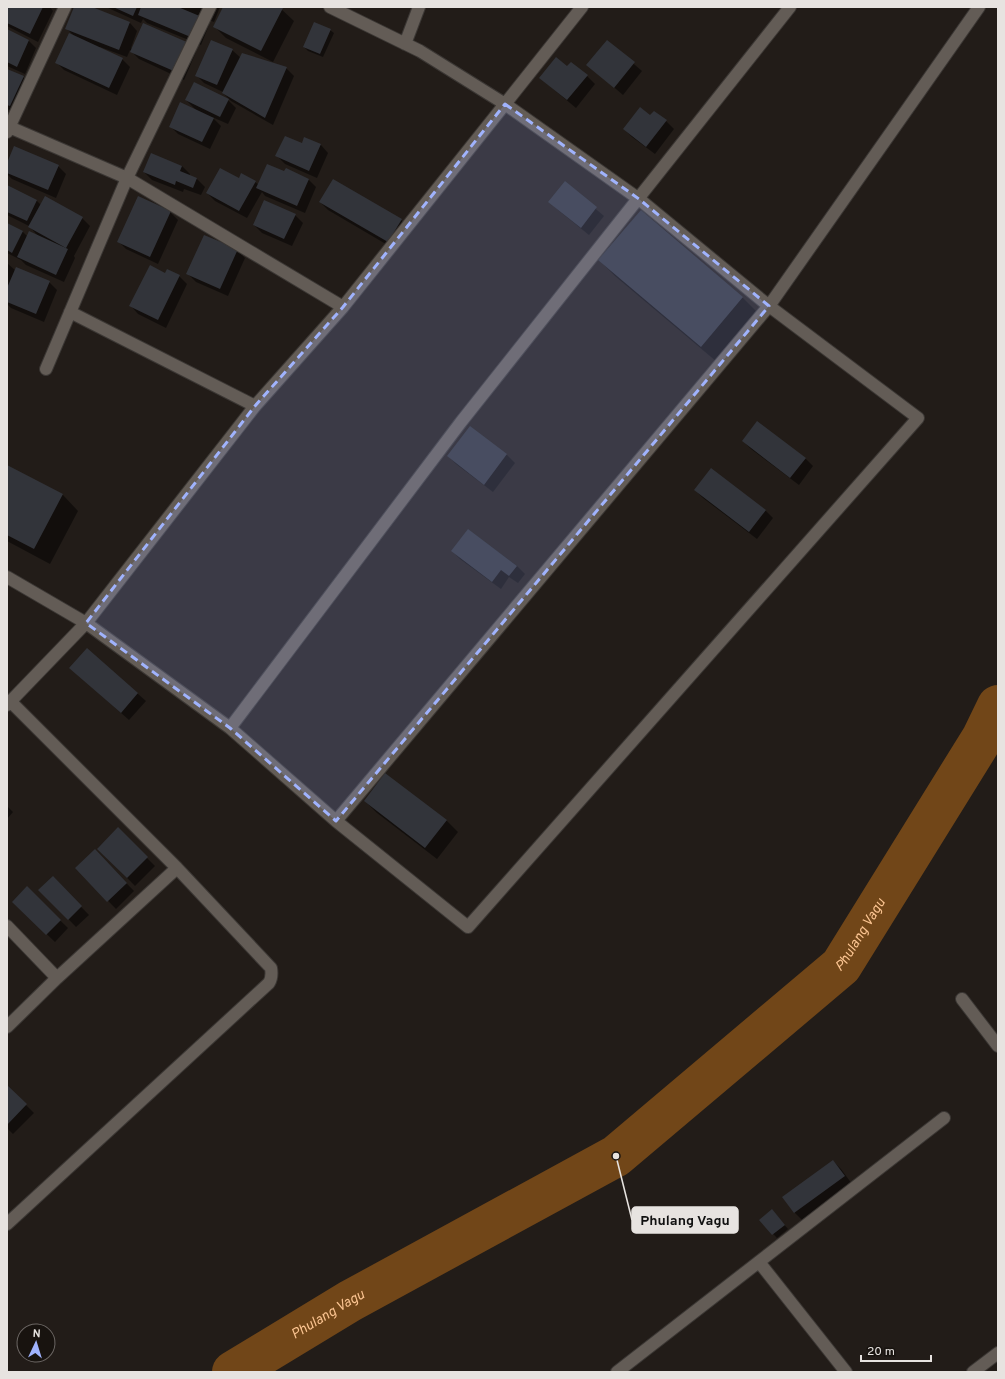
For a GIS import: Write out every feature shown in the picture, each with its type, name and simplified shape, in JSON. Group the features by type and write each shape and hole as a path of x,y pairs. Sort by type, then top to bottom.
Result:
{"street":[{"path":"65,7 8,129 127,178 343,307"},
{"path":"46,368 127,178 210,7"},
{"path":"7,577 86,623 230,728 336,821 468,927 918,418 769,306 639,199 505,104 420,51 330,7"},
{"path":"405,44 419,7"},
{"path":"7,1224 269,983 272,974 270,968 177,868 9,703 86,623 255,406 343,307 582,7"},
{"path":"230,728 462,422 790,7"},
{"path":"336,821 769,306 979,7"},
{"path":"70,312 255,406"},
{"path":"7,1027 57,978 177,868"},
{"path":"7,926 57,978"},
{"path":"962,999 998,1046"},
{"path":"617,1372 944,1118"},
{"path":"759,1262 846,1372"},
{"path":"973,1372 998,1353"}],"highlighted area":[{"path":"505,104 639,199 769,306 336,821 230,728 86,623 255,406 343,307"}],"building":[{"path":"7,7 43,7 30,34 7,23"},
{"path":"74,7 92,7 130,22 119,50 65,29"},
{"path":"113,7 137,7 133,16"},
{"path":"141,7 178,7 202,17 193,38 138,15"},
{"path":"223,7 283,8 261,51 213,27"},
{"path":"314,22 331,29 320,54 303,47"},
{"path":"143,23 189,43 176,72 130,52"},
{"path":"7,29 29,40 17,67 7,62"},
{"path":"69,33 123,58 109,88 55,63"},
{"path":"211,40 233,49 217,85 195,76"},
{"path":"607,40 635,62 614,88 586,65"},
{"path":"242,53 287,67 265,118 222,93"},
{"path":"556,57 567,66 571,62 588,75 567,100 539,78"},
{"path":"7,69 24,76 10,106 7,105"},
{"path":"194,82 229,99 220,117 185,100"},
{"path":"180,102 214,118 202,142 169,127"},
{"path":"640,107 650,115 654,111 667,120 646,147 623,129"},
{"path":"285,136 302,143 304,137 321,144 309,171 275,156"},
{"path":"14,146 59,165 48,190 7,173 7,163"},
{"path":"151,153 182,166 180,171 197,178 193,188 176,181 175,185 143,172"},
{"path":"267,164 284,171 286,168 309,179 297,206 256,188"},
{"path":"220,168 239,178 241,173 256,181 239,211 206,193"},
{"path":"333,179 402,219 388,242 319,202"},
{"path":"565,181 597,207 581,228 548,202"},
{"path":"7,185 37,200 27,221 7,212"},
{"path":"45,196 83,217 66,248 28,227"},
{"path":"138,196 171,211 150,257 117,242"},
{"path":"264,200 296,214 284,239 253,225"},
{"path":"641,210 743,297 701,347 598,260"},
{"path":"7,223 23,231 12,253 7,250"},
{"path":"29,231 68,249 56,275 17,257"},
{"path":"204,235 238,249 220,289 186,274"},
{"path":"150,265 165,273 167,269 180,275 158,320 129,306"},
{"path":"16,267 50,281 36,314 7,302 7,288"},
{"path":"757,421 806,458 790,478 742,441"},
{"path":"470,426 507,454 484,485 447,456"},
{"path":"7,465 63,494 34,549 7,535"},
{"path":"711,468 766,510 749,532 694,490"},
{"path":"468,529 517,566 509,576 501,570 492,582 451,551"},
{"path":"87,648 138,693 121,713 69,668"},
{"path":"385,773 447,820 425,848 364,801"},
{"path":"118,827 148,857 127,878 97,849"},
{"path":"95,849 127,883 107,902 75,868"},
{"path":"53,876 82,906 68,920 38,890"},
{"path":"27,886 61,920 46,935 12,902"},
{"path":"7,1085 27,1104 7,1125"},
{"path":"833,1160 845,1176 794,1213 782,1197"},
{"path":"772,1209 785,1225 772,1235 759,1220"}],"waterway":[{"name":"Phulang Vagu","path":"233,1372 350,1301 616,1156 841,966 983,737 998,706"}],"place":[{"name":"Phulang Vagu","path":"616,1156"}]}
